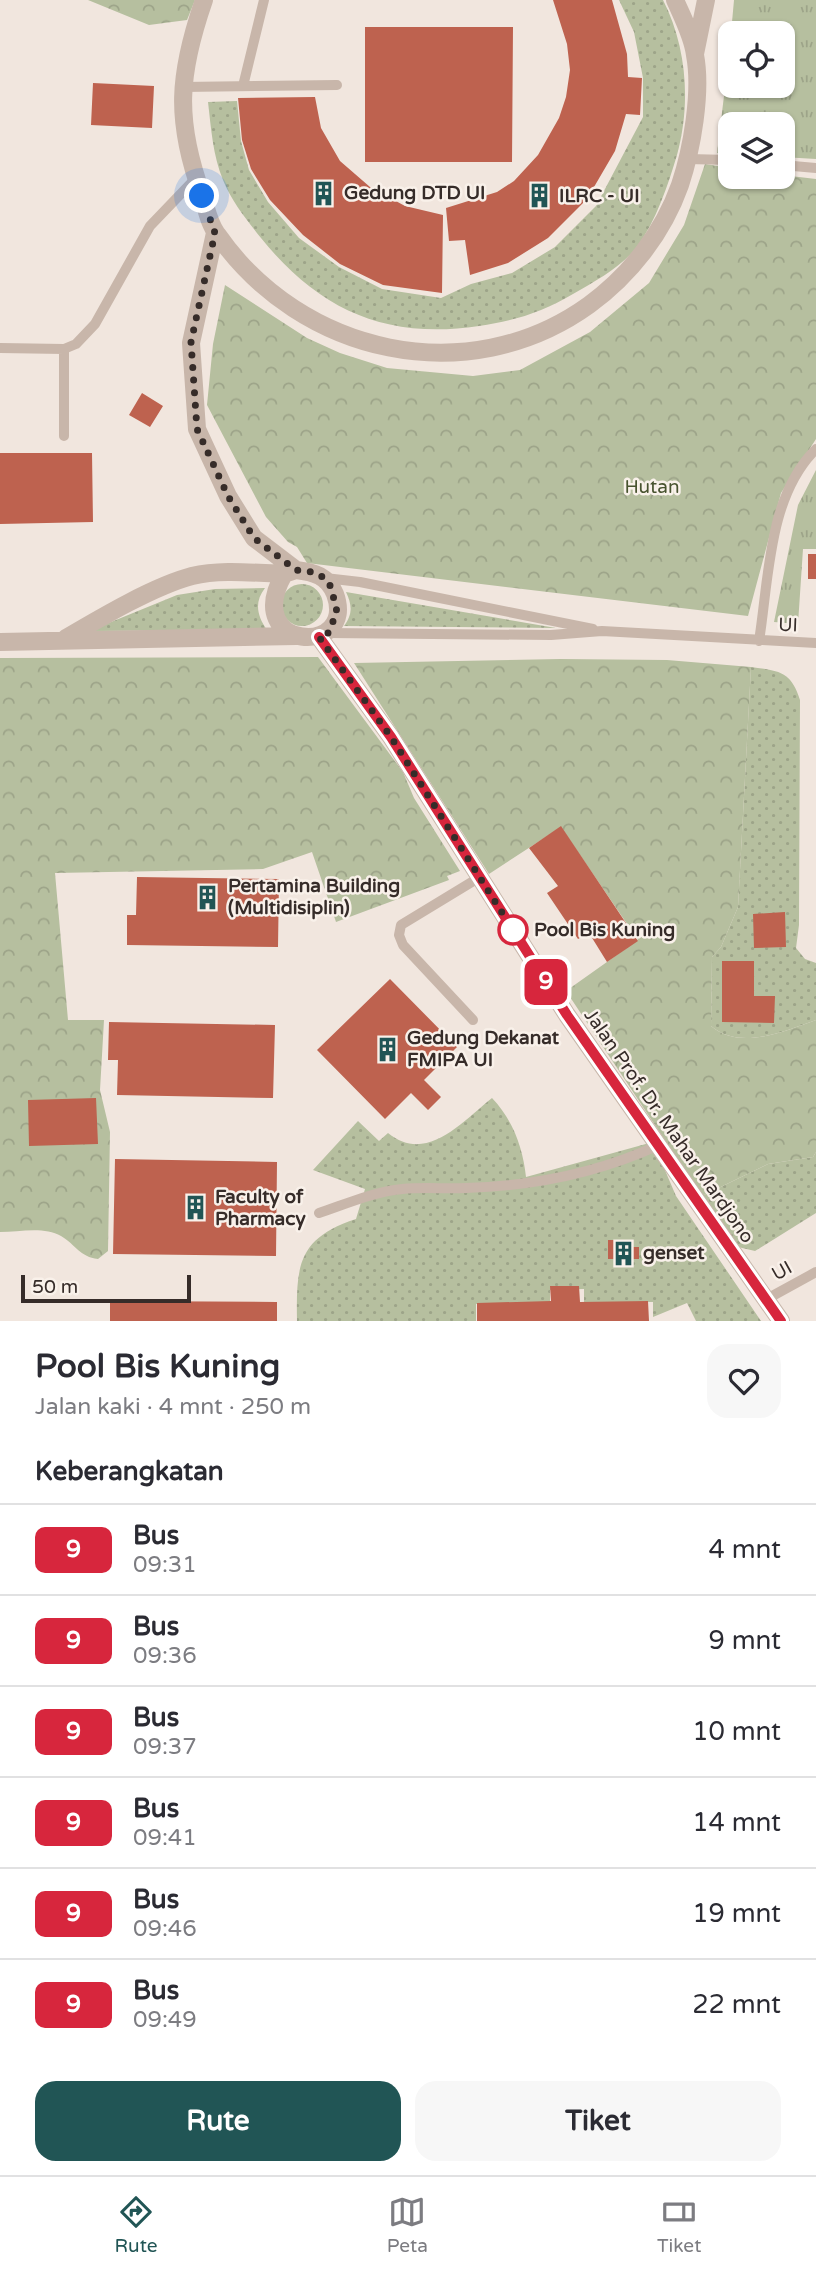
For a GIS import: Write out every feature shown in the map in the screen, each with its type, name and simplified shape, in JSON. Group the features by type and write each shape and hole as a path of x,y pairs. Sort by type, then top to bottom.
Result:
{"street":[{"path":"204,0 187,49 183,87 186,144 215,233 272,293 305,317 340,335 379,347 419,353 458,353 498,347 536,335 572,317 605,293 633,265 657,233 675,198 688,159 694,122 695,54 706,0"},
{"path":"676,0 695,54"},
{"path":"215,233 191,342 197,429 228,496 254,538 290,572"},
{"path":"0,642 324,635 337,612 336,596 325,578 313,572 234,572 192,576 108,614 63,640"},
{"path":"290,572 275,590 273,604 282,628 296,636"},
{"name":"Jalan Prof. Dr. Mahar Mardjono","path":"324,635 567,1015 781,1321"}],"lane":[{"path":"243,86 264,0"},
{"path":"183,87 337,85"},
{"path":"688,159 718,160"},
{"path":"795,166 816,168"},
{"path":"0,348 64,349 76,344 95,324 150,226 196,178"},
{"path":"64,349 64,436"},
{"path":"760,641 776,530 786,494 806,459 816,449"},
{"path":"325,578 360,582 602,631"},
{"path":"324,635 551,635 602,631"},
{"name":"UI","path":"602,631 816,643"},
{"path":"473,1020 403,945 399,934 401,925 480,877"},
{"path":"319,1213 401,1189 467,1188 544,1181 617,1165 659,1145"},
{"name":"UI","path":"765,1300 816,1272"}],"green space":[{"path":"88,0 195,0 187,20 149,25"},
{"path":"619,0 663,0 671,18 682,56 685,96 677,155 661,202 637,247 608,273 551,306 504,321 445,329 384,323 357,314 306,284 283,263 245,217 227,188 215,152 208,102 237,101 241,141 249,170 268,202 299,238 339,267 382,289 441,298 471,284 512,273 555,247 596,206 643,117 643,78 634,32"},
{"path":"734,0 816,0 816,159 795,158 795,112 722,112 724,98 795,98 795,21 732,21"},
{"name":"Hutan","path":"705,164 718,166 718,189 795,189 795,177 816,179 816,439 781,493 748,616 307,563 297,547 288,542 266,517 207,405 213,344 225,285 307,338 340,353 387,368 473,376 520,370 590,332 649,283 684,225"},
{"path":"816,470 816,549 803,549 798,624 774,622 798,505"},
{"path":"302,584 317,590 323,605 317,620 302,626 287,620 281,605 287,590"},
{"path":"265,588 259,598 258,609 267,630 89,631 177,595 215,589"},
{"path":"346,592 556,628 344,626 351,609"},
{"path":"318,657 403,772 414,798 460,871 447,876 449,880 336,922 312,852 263,869 55,873 68,1020 104,1020 100,1090 110,1132 108,1251 98,1259 92,1258 54,1233 39,1230 0,1232 0,658"},
{"path":"667,660 751,667 738,907 721,947 712,957 711,1026 735,1037 749,1038 777,1033 816,1020 816,1152 813,1157 768,1164 702,1196 566,991 638,940 561,827 489,874 354,663"},
{"path":"751,667 783,674 792,683 800,700 799,925 796,948 805,959 816,963 816,1020 777,1033 749,1038 735,1037 711,1026 712,957 721,947 738,907"},
{"path":"492,1098 516,1135 526,1177 653,1142 676,1196 761,1321 696,1321 687,1303 653,1317 653,1302 584,1302 584,1289 550,1290 550,1302 476,1304 476,1321 297,1321 298,1284 304,1256 322,1235 356,1219 365,1189 313,1170 358,1121 379,1141 388,1133 402,1141 416,1144 429,1142 455,1128"},
{"path":"816,1152 816,1213 755,1251 738,1247 702,1196 768,1164 813,1157"}],"building":[{"path":"553,0 612,0 627,54 628,77 642,78 640,115 626,114 615,151 587,199 548,238 508,263 470,275 465,240 449,241 446,208 497,192 514,181 538,155 559,118 566,97 570,70 567,44"},
{"path":"365,27 513,27 512,162 365,162"},
{"path":"93,83 154,86 152,128 91,125"},
{"name":"Gedung DTD UI","path":"315,97 321,128 340,161 370,187 405,206 443,215 442,293 383,285 340,264 303,235 270,200 251,169 242,140 238,98"},
{"path":"142,393 163,406 150,427 129,415"},
{"path":"0,453 92,453 93,522 0,524"},
{"path":"808,554 816,554 816,579 808,579"},
{"path":"561,826 638,941 607,962 589,933 578,939 547,893 558,886 529,848"},
{"name":"Pertamina Building (Multidisiplin)","path":"137,877 279,879 278,947 127,945 127,915 136,915"},
{"path":"785,912 786,947 754,948 753,914"},
{"path":"722,961 754,961 754,996 775,996 774,1023 722,1022"},
{"name":"Gedung Dekanat FMIPA UI","path":"390,979 457,1047 424,1080 441,1097 428,1110 411,1093 385,1119 317,1050"},
{"path":"109,1022 275,1025 273,1098 117,1095 118,1060 108,1060"},
{"path":"96,1098 98,1144 29,1146 28,1100"},
{"name":"Faculty of Pharmacy","path":"115,1159 277,1162 276,1256 113,1254"},
{"name":"genset","path":"608,1240 630,1240 630,1247 639,1247 639,1259 608,1259"},
{"path":"550,1286 579,1286 580,1302 648,1301 649,1321 477,1321 477,1303 551,1301"},
{"path":"110,1301 277,1302 277,1321 110,1321"}],"bus line":[{"name":"9","path":"319,637 391,737 567,1015 781,1321"}],"place":[{"name":"Gedung DTD UI","path":"324,193"},
{"name":"ILRC - UI","path":"539,196"},
{"name":"Pertamina Building (Multidisiplin)","path":"208,897"},
{"name":"Pool Bis Kuning","path":"513,930"},
{"name":"Gedung Dekanat FMIPA UI","path":"387,1049"},
{"name":"Faculty of Pharmacy","path":"195,1208"},
{"name":"genset","path":"623,1253"}],"route":[{"path":"202,196 215,233 191,342 191,382 197,429 210,460 254,538 296,570 313,572 325,578 331,587 336,596 337,612 328,633 319,637 391,737 513,930"}]}
